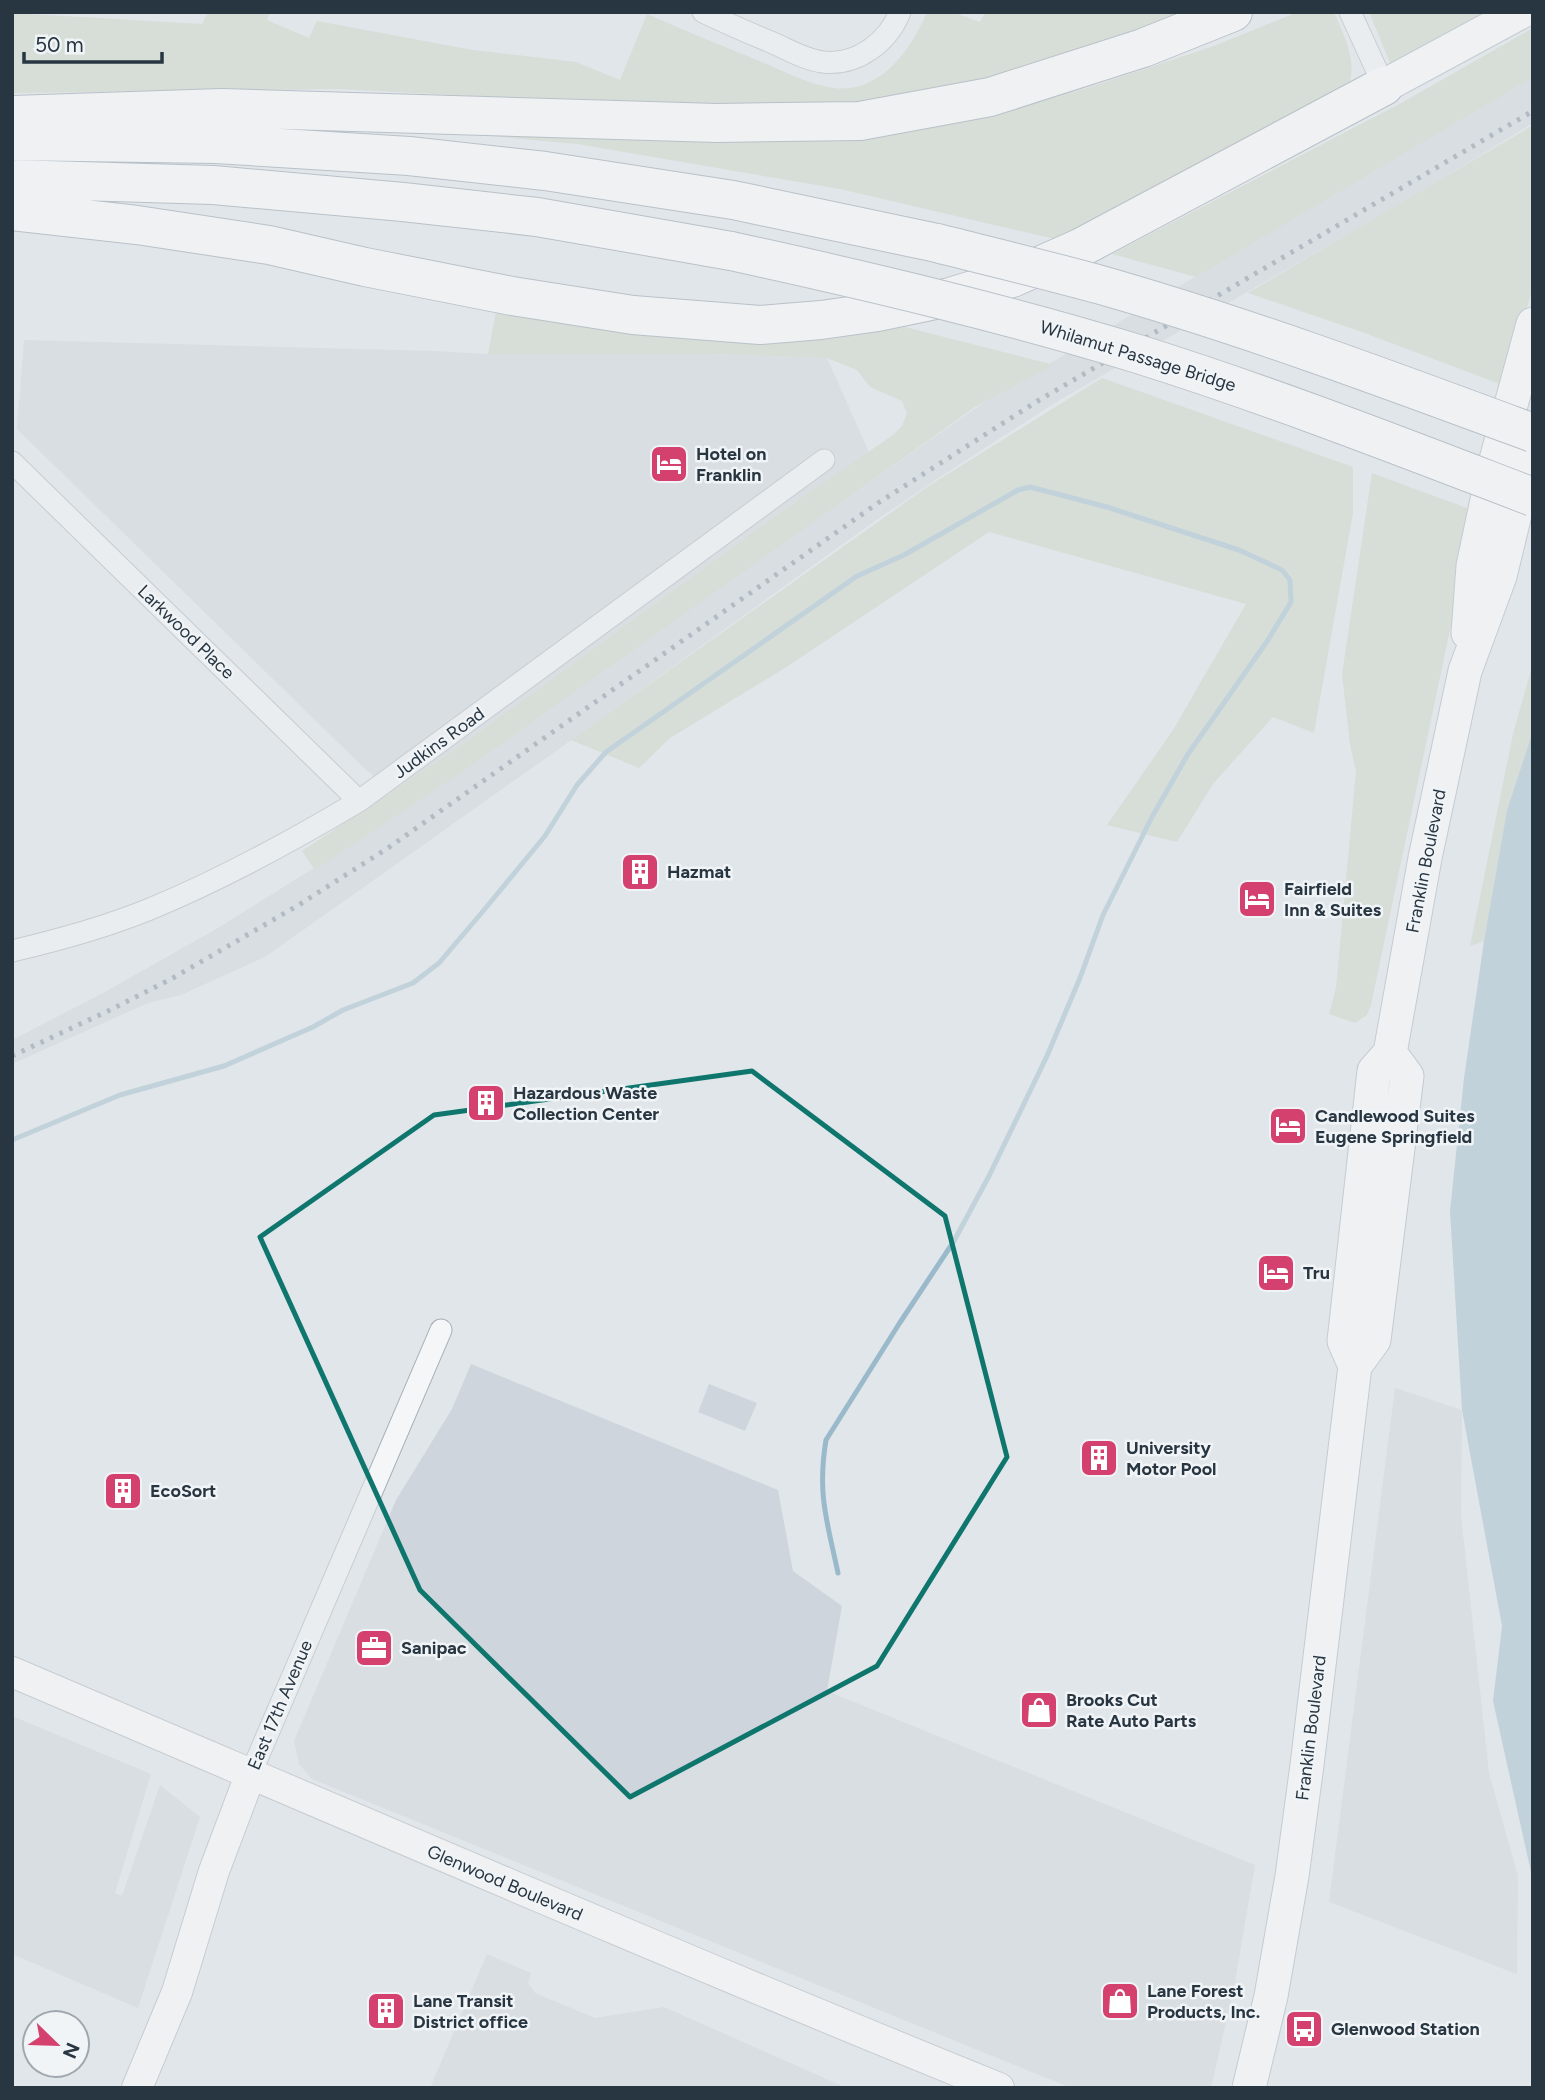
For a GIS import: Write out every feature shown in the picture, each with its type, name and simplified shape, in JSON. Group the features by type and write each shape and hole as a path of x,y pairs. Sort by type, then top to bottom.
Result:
{"highway":[{"path":"12,115 222,108 718,122 860,121 990,97 1143,48 1233,12"},
{"path":"12,211 137,225 269,245 512,296 633,315 760,325 809,321 878,312 950,297 1012,278 1080,248 1384,86"},
{"path":"12,141 216,144 409,156 545,172 733,200 937,243 1102,286 1208,318 1387,378 1533,433"},
{"name":"Whilamut Passage Bridge","path":"12,179 213,185 402,202 537,217 731,251 931,297 1137,354 1339,423 1533,497"}],"main road":[{"path":"1384,86 1521,12"},
{"name":"Franklin Boulevard","path":"1249,2088 1271,1996 1292,1876 1307,1765 1355,1366 1344,1341 1374,1070 1390,1053 1465,669 1472,566 1494,467 1533,324"},
{"name":"Franklin Boulevard","path":"1465,669 1500,576 1533,440"},
{"name":"Glenwood Boulevard","path":"12,1672 820,2016 999,2088"},
{"name":"East 17th Avenue","path":"137,2088 177,1992 214,1871 251,1773"}],"street":[{"path":"703,12 813,60 824,62 846,60 877,45 887,35 900,12"},
{"path":"1350,12 1384,86"},
{"name":"Judkins Road","path":"12,951 59,940 150,909 245,864 359,801 824,460"},
{"name":"Larkwood Place","path":"12,462 359,801"},
{"name":"East 17th Avenue","path":"251,1773 441,1330"}],"highlighted area":[{"path":"752,1071 945,1216 1007,1457 877,1666 630,1797 420,1590 260,1237 434,1115"}],"shaded area":[{"path":"1533,76 1533,123 1402,203 1058,401 940,477 265,957 181,995 148,1003 12,1064 12,1040 103,993 218,928 336,854 983,403"},
{"path":"24,340 488,354 711,354 827,358 869,452 775,516 456,749 392,792 363,767 17,429"},
{"name":"Sanipac","path":"471,1364 778,1490 793,1571 842,1606 827,1691 1255,1865 1235,1982 1211,2088 1071,2088 312,1779 299,1764 294,1741 396,1500 452,1409"},
{"path":"709,1384 757,1403 745,1431 698,1412"},
{"path":"1395,1388 1462,1410 1461,1515 1489,1773 1518,1876 1517,1974 1329,1902"},
{"path":"12,1716 151,1774 115,1893 122,1896 160,1785 200,1817 138,2008 12,1954"},
{"path":"487,1954 531,1973 528,1983 535,1993 595,2018 664,2007 847,2088 430,2088"}],"green space":[{"path":"208,12 270,12 267,20 309,38 317,21 473,50 576,62 620,80 647,14 804,80 833,88 850,88 879,77 892,66 912,41 927,12 952,12 980,22 985,12 1196,12 1060,60 954,86 864,101 790,107 622,104 338,89 12,93 12,13 202,24"},
{"path":"1298,12 1334,12 1350,57 1349,85 1068,242 840,189 577,144 370,125 982,117 1087,88 1214,46"},
{"path":"1369,12 1501,12 1391,65"},
{"path":"1533,28 1533,77 1196,277 1112,254 1403,102"},
{"path":"1533,125 1533,286 1505,386 1365,333 1248,293"},
{"path":"496,311 775,342 831,339 905,327 1054,365 975,407 462,772 315,870 302,851 456,749 775,516 893,435 902,426 907,413 902,401 870,387 857,370 827,358 711,354 488,354"},
{"path":"1102,378 1353,467 1353,513 1314,733 1273,717 1213,784 1177,842 1107,825 1173,730 1246,604 989,532 785,668 670,738 639,768 571,740 927,487"},
{"path":"1372,473 1475,511 1371,1005 1367,1015 1355,1023 1329,1014 1336,988 1356,771 1350,745 1342,674"},
{"path":"1533,663 1533,731 1507,810 1484,941 1470,946 1513,734"}],"water":[{"path":"1533,731 1533,1881 1493,1701 1502,1626 1462,1410 1450,1211 1464,1078 1484,941 1507,810"}],"waterway":[{"path":"12,1140 120,1095 224,1066 313,1027 343,1010 413,983 439,963 484,910 545,836 577,785 606,752 857,576 904,555 1018,490 1030,487 1107,507 1239,550 1282,570 1290,580 1291,602 1268,640 1188,754 1153,815 1103,915 1047,1056 989,1176 954,1241 826,1440 823,1492 838,1573"}],"railway":[{"path":"12,1056 173,978 297,906 388,848 878,503 1036,402 1533,111"}],"place":[{"name":"Hotel on Franklin","path":"669,464"},
{"name":"Hazmat","path":"640,872"},
{"name":"Fairfield Inn & Suites","path":"1257,899"},
{"name":"Hazardous Waste Collection Center","path":"486,1103"},
{"name":"Candlewood Suites Eugene Springfield","path":"1288,1126"},
{"name":"Tru","path":"1276,1273"},
{"name":"University Motor Pool","path":"1099,1458"},
{"name":"EcoSort","path":"123,1491"},
{"name":"Sanipac","path":"374,1648"},
{"name":"Brooks Cut Rate Auto Parts","path":"1039,1710"},
{"name":"Lane Forest Products, Inc.","path":"1120,2001"},
{"name":"Lane Transit District office","path":"386,2011"},
{"name":"Glenwood Station","path":"1304,2029"}]}
